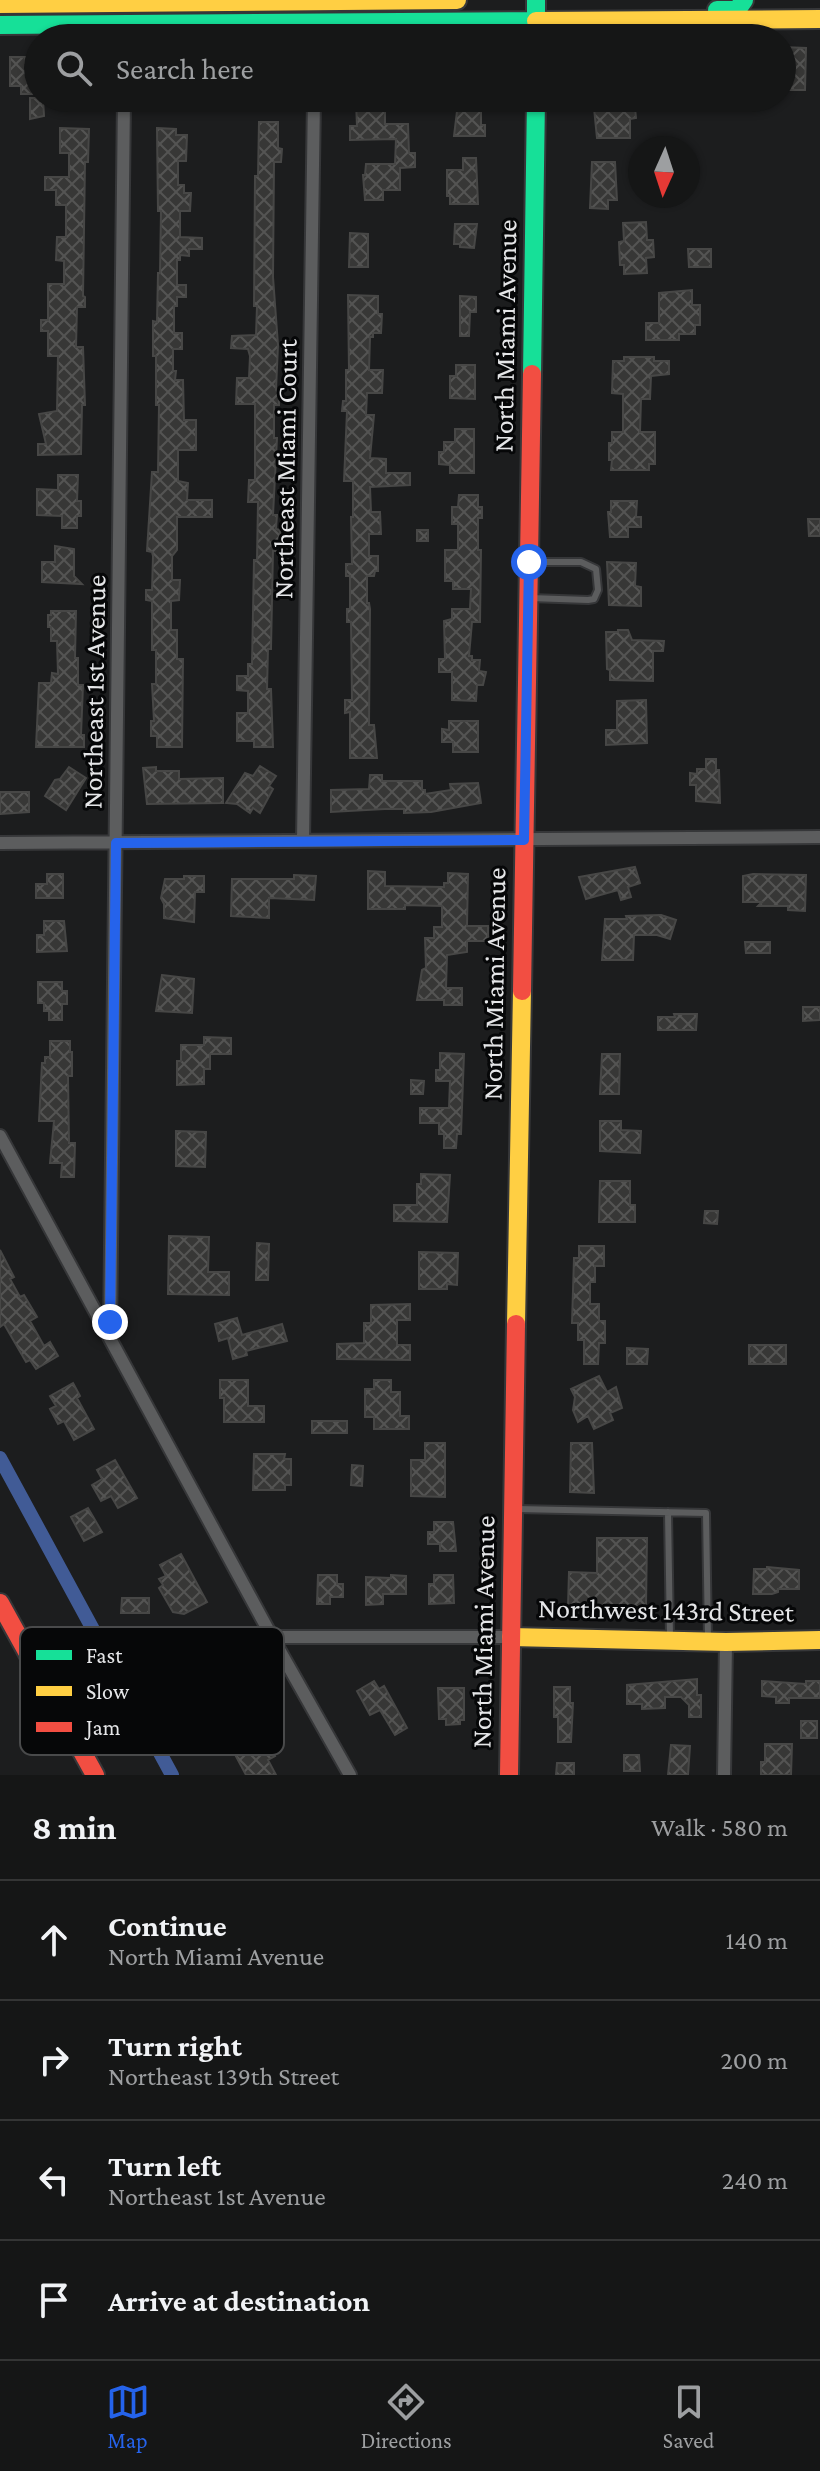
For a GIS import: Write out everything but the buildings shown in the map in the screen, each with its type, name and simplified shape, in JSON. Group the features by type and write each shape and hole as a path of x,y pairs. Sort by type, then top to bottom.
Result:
{"street":[{"path":"0,4 457,0"},
{"path":"536,0 536,24"},
{"path":"660,20 681,11 737,10 744,0"},
{"path":"610,24 660,20 820,19"},
{"path":"0,25 24,26"},
{"name":"Northeast 1st Avenue","path":"110,1335 124,112"},
{"name":"Northeast Miami Court","path":"303,841 314,112"},
{"name":"North Miami Avenue","path":"509,1775 536,112"},
{"path":"0,843 820,837"},
{"path":"0,1136 267,1627"},
{"path":"0,1603 20,1639"},
{"path":"284,1637 511,1637"},
{"name":"Northwest 143rd Street","path":"511,1637 820,1640"},
{"path":"717,1641 724,1775"},
{"path":"284,1658 350,1775"},
{"path":"84,1755 95,1775"}],"lane":[{"path":"528,598 588,600 597,595 599,580 596,569 587,563 529,562"},
{"path":"513,1509 706,1513 717,1641"},
{"path":"668,1512 670,1640"}],"waterway":[{"path":"0,1458 92,1627"},
{"path":"161,1755 172,1775"}],"traffic: fast":[{"path":"536,0 536,24"},
{"path":"717,10 737,10 744,0"},
{"path":"134,24 536,21"},
{"path":"0,25 24,25"},
{"path":"532,374 536,112"}],"traffic: slow":[{"path":"0,4 457,0"},
{"path":"536,21 820,19"},
{"path":"516,1324 522,991"},
{"path":"511,1637 726,1642 820,1640"}],"traffic: jam":[{"path":"522,991 532,374"},
{"path":"509,1775 516,1324"},
{"path":"0,1603 20,1639"},
{"path":"84,1755 95,1775"}],"route":[{"path":"110,1322 116,843 524,840 529,562"}]}
